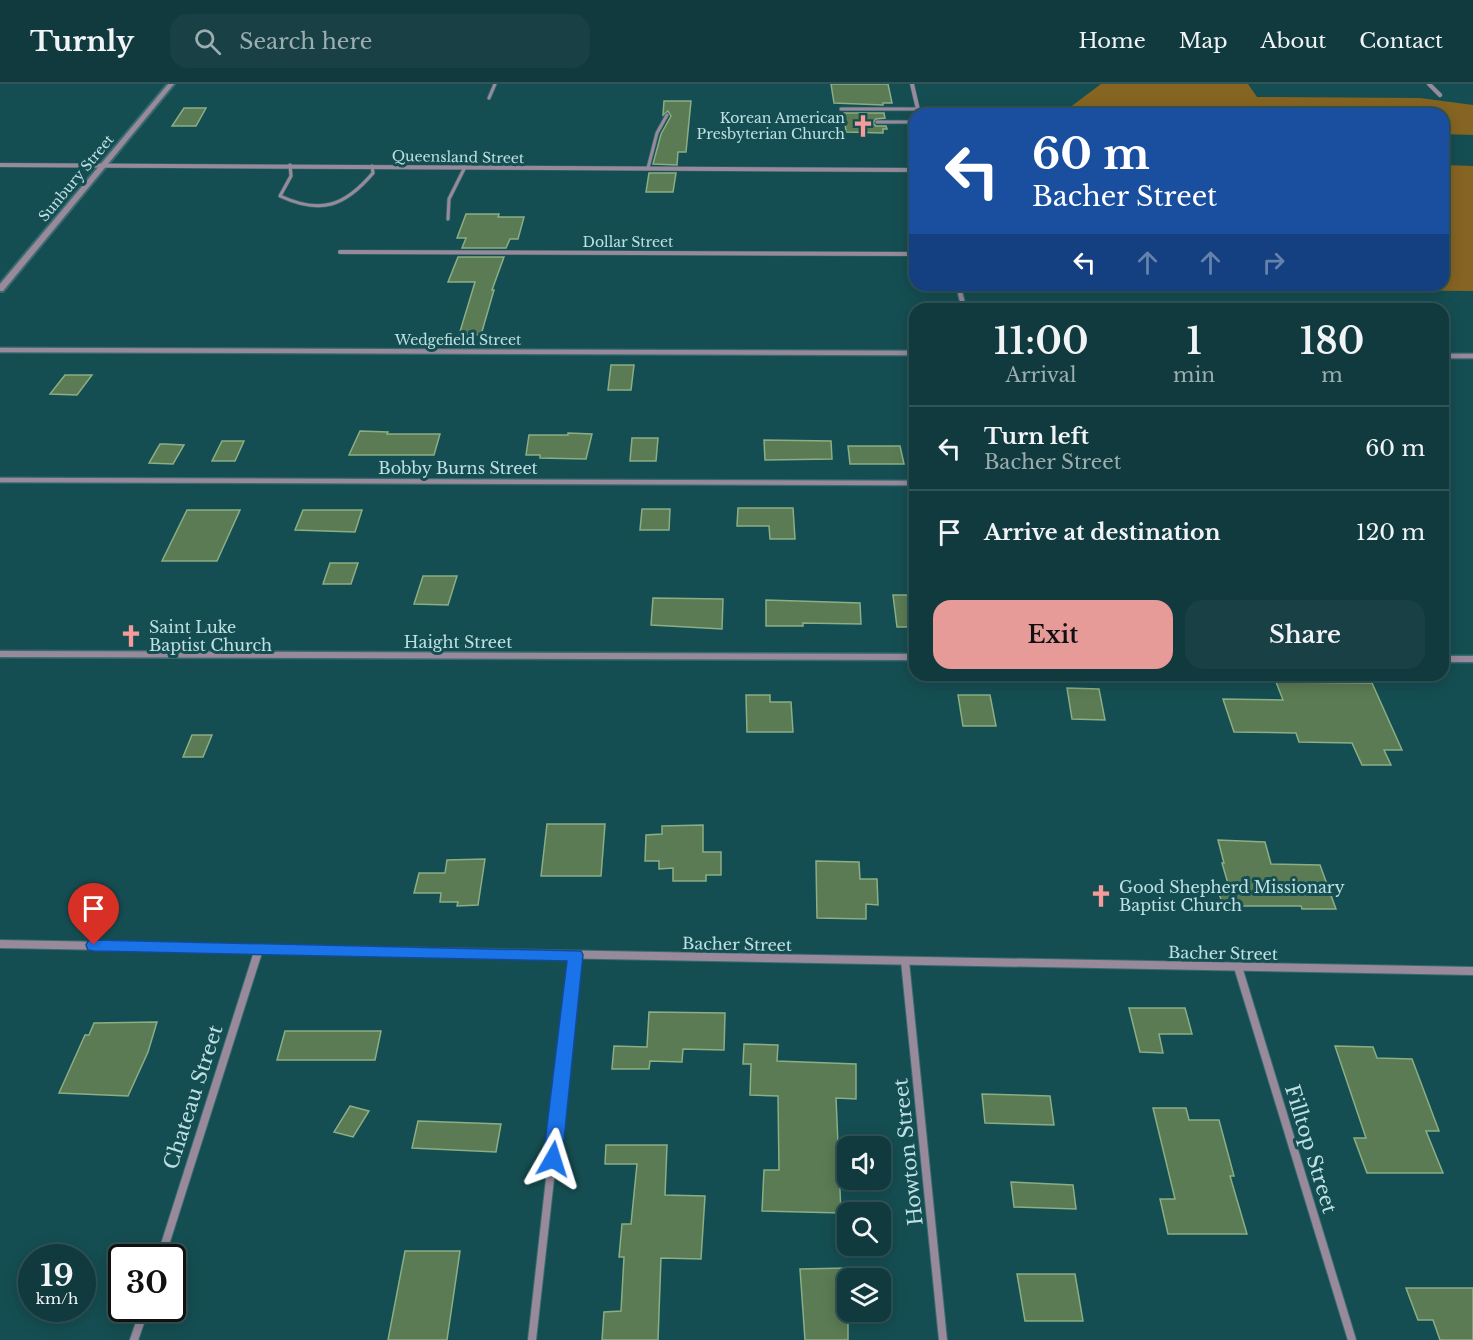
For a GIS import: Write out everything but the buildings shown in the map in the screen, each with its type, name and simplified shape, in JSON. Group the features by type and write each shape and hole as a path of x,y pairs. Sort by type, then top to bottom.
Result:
{"street":[{"name":"Sunbury Street","path":"0,289 171,84"},
{"path":"912,84 917,108"},
{"path":"1429,84 1440,95"},
{"name":"Queensland Street","path":"0,165 909,170"},
{"name":"Dollar Street","path":"340,252 909,254"},
{"name":"Wedgefield Street","path":"0,350 909,353"},
{"path":"1449,356 1473,356"},
{"name":"Bobby Burns Street","path":"0,480 909,483"},
{"name":"Haight Street","path":"0,654 909,657"},
{"path":"1449,659 1473,659"},
{"name":"Bacher Street","path":"0,944 1473,971"},
{"name":"Chateau Street","path":"165,1244 259,948"},
{"path":"532,1340 575,955"},
{"name":"Howton Street","path":"905,961 943,1340"},
{"name":"Filltop Street","path":"1238,967 1352,1340"},
{"path":"134,1340 140,1322"}],"lane":[{"path":"489,98 495,84"},
{"path":"841,109 909,112"},
{"path":"648,168 657,133 667,115"},
{"path":"877,122 909,122"},
{"path":"290,165 291,176 280,196 285,199 329,207 361,188 373,173 372,166"},
{"path":"448,219 446,214 450,199 465,167"}],"shaded area":[{"path":"1101,84 1248,84 1257,97 1420,98 1473,105 1473,135 1449,134 1449,108 1069,108"},
{"path":"1449,165 1473,166 1473,291 1449,291"}],"place":[{"name":"Korean American Presbyterian Church","path":"863,126"},
{"name":"Saint Luke Baptist Church","path":"131,636"},
{"name":"Good Shepherd Missionary Baptist Church","path":"1101,896"}],"route":[{"path":"94,945 575,955 553,1159"}]}
